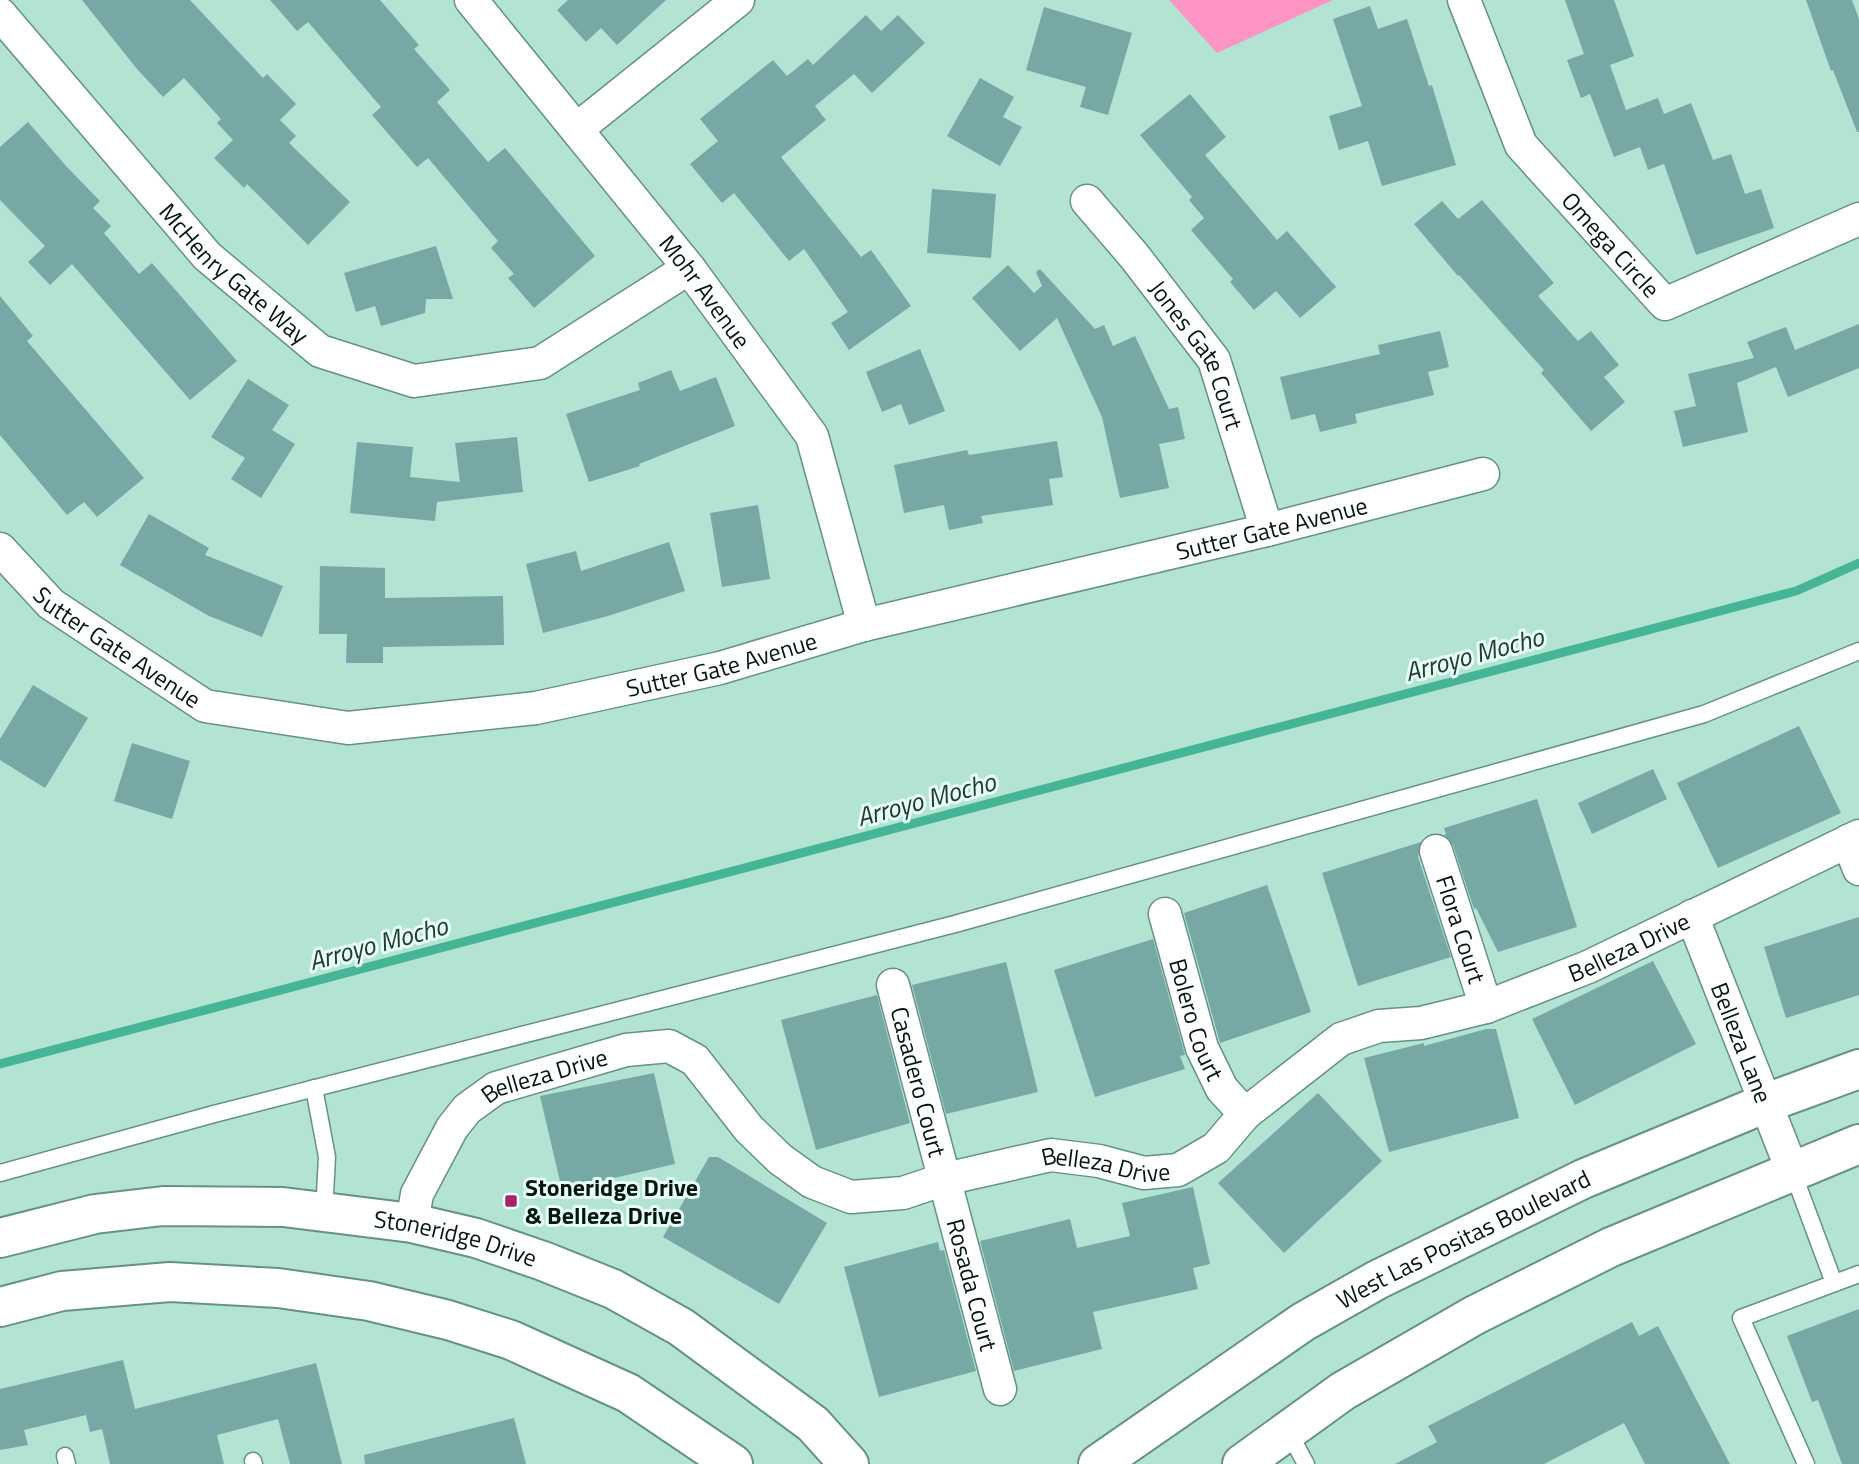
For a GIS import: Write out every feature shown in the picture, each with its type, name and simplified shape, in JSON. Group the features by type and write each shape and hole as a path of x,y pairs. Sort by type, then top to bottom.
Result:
{"main road":[{"name":"West Las Positas Boulevard","path":"1098,1464 1303,1322 1377,1280 1583,1179 1766,1103 1859,1069"},
{"path":"1242,1464 1343,1391 1475,1315 1611,1247 1859,1144"},
{"name":"Stoneridge Drive","path":"0,1238 94,1214 163,1206 283,1207 412,1223 476,1238 613,1289 681,1327 813,1424 849,1464"},
{"path":"0,1307 62,1291 170,1282 278,1288 369,1301 448,1320 511,1340 628,1393 733,1464"}],"street":[{"name":"Mohr Avenue","path":"471,0 689,268 812,436 864,625"},
{"path":"578,129 738,0"},
{"name":"Omega Circle","path":"1464,0 1521,145 1665,304 1859,219"},
{"name":"McHenry Gate Way","path":"0,14 207,256 320,351 414,381 540,363 689,268"},
{"name":"Jones Gate Court","path":"1087,201 1135,257 1214,360 1267,530"},
{"name":"Sutter Gate Avenue","path":"0,549 51,604 205,706 348,728 536,708 720,668 864,625 1267,530 1483,474"},
{"name":"Belleza Drive","path":"412,1223 418,1195 452,1128 467,1109 496,1088 626,1049 669,1046 695,1060 749,1129 780,1159 812,1182 851,1197 903,1193 944,1179 1051,1155 1099,1161 1144,1173 1178,1170 1216,1148 1245,1114 1340,1039 1379,1026 1421,1023 1486,1007 1588,967 1692,916 1856,849"},
{"name":"Flora Court","path":"1436,851 1486,1007"},
{"name":"Bolero Court","path":"1164,914 1202,1048 1222,1089 1245,1114"},
{"name":"Belleza Lane","path":"1692,916 1792,1170"},
{"name":"Casadero Court","path":"893,985 944,1179"},
{"name":"Rosada Court","path":"944,1179 1000,1390"}],"lane":[{"path":"0,1173 314,1088 955,924 1704,714 1859,650"},
{"path":"314,1088 327,1157 324,1212"},
{"path":"1792,1170 1834,1283"},
{"path":"1806,1464 1741,1318 1859,1274"},
{"path":"1287,1431 1306,1464"}],"shaded area":[{"path":"1169,0 1333,0 1217,53"}],"building":[{"path":"82,0 190,0 263,78 267,74 296,104 280,120 296,136 289,143 350,202 308,245 247,184 244,188 214,158 233,140 217,123 221,119 184,78 163,97"},
{"path":"270,0 380,0 419,45 414,49 450,90 437,102 488,162 505,148 595,256 534,308 508,278 514,274 491,248 498,241 428,158 417,167 372,115 381,107 308,22 297,31"},
{"path":"568,0 666,0 617,45 601,28 586,42 557,10"},
{"path":"1565,0 1614,0 1634,56 1610,65 1626,110 1658,98 1664,114 1691,103 1713,160 1731,154 1745,194 1761,189 1774,228 1696,255 1664,164 1648,170 1640,147 1614,157 1590,94 1581,98 1567,60 1584,54"},
{"path":"1806,0 1852,0 1859,19 1859,132 1833,70 1831,71"},
{"path":"1370,6 1378,29 1407,19 1429,86 1432,85 1456,165 1382,186 1368,141 1339,150 1329,116 1362,106 1333,19"},
{"path":"1044,7 1132,33 1108,115 1080,107 1086,87 1026,70"},
{"path":"866,15 881,31 898,15 925,43 872,93 854,74 815,106 826,120 781,157 861,257 871,250 911,306 849,350 831,323 848,312 804,249 789,261 734,193 722,203 690,164 718,141 700,119 773,60 787,76 808,59 813,65"},
{"path":"980,78 1014,97 1003,117 1022,127 1000,166 947,136"},
{"path":"1190,94 1226,137 1205,155 1277,240 1287,231 1336,287 1300,318 1276,291 1254,310 1230,282 1233,279 1191,230 1204,218 1189,200 1192,197 1140,135"},
{"path":"28,122 100,201 93,208 111,226 104,233 139,274 152,263 237,361 190,400 72,264 50,285 28,262 45,246 0,200 0,147"},
{"path":"932,189 996,194 991,258 927,253"},
{"path":"1482,200 1554,283 1538,296 1578,341 1591,331 1619,365 1604,377 1625,402 1591,431 1541,373 1544,370 1414,224 1442,201 1458,219"},
{"path":"436,246 453,299 426,299 425,313 381,326 375,306 356,312 344,273"},
{"path":"1008,265 1034,293 1042,286 1036,272 1040,269 1095,329 1104,325 1113,346 1135,336 1169,409 1178,407 1185,439 1159,444 1169,488 1120,498 1102,417 1057,318 1020,351 972,298"},
{"path":"0,296 33,336 27,341 144,478 97,517 84,502 67,515 0,435"},
{"path":"1859,324 1859,368 1788,397 1776,367 1737,383 1748,432 1683,447 1674,411 1696,406 1688,374 1754,358 1747,342 1786,327 1795,350"},
{"path":"1440,331 1449,367 1428,372 1434,395 1355,414 1357,423 1320,432 1315,414 1291,420 1280,377 1380,354 1378,345"},
{"path":"920,349 945,411 909,425 901,404 882,412 866,372"},
{"path":"671,370 680,391 716,377 735,426 639,464 640,466 589,482 566,414 640,390 638,383"},
{"path":"248,379 289,405 272,430 295,444 261,498 231,479 245,458 211,437"},
{"path":"517,437 523,492 437,502 435,521 350,513 357,442 413,447 410,477 460,482 455,443"},
{"path":"1057,441 1063,477 1049,479 1053,505 981,516 983,523 949,530 944,505 904,513 894,465 967,450 969,455"},
{"path":"758,505 770,579 722,587 710,513"},
{"path":"149,514 209,548 205,555 283,586 262,637 209,616 120,565"},
{"path":"669,542 685,591 608,616 543,633 526,564 576,551 581,571"},
{"path":"320,566 385,568 385,598 503,596 504,645 383,647 383,663 346,663 347,634 319,634"},
{"path":"33,685 88,718 45,788 0,760 0,739"},
{"path":"1799,726 1841,813 1718,868 1677,783"},
{"path":"132,743 190,761 172,819 114,801"},
{"path":"1653,769 1667,799 1592,834 1578,803"},
{"path":"1537,799 1577,927 1498,952 1476,908 1474,909 1453,845 1444,835 1444,828"},
{"path":"1421,842 1418,857 1451,957 1358,986 1322,873"},
{"path":"1267,885 1311,1012 1220,1043 1184,913"},
{"path":"1859,917 1859,995 1786,1018 1764,947"},
{"path":"1153,939 1185,1055 1180,1056 1185,1069 1095,1097 1054,970"},
{"path":"1653,961 1696,1044 1575,1105 1532,1019"},
{"path":"1006,962 1038,1092 946,1114 912,985"},
{"path":"877,995 910,1123 816,1150 781,1020"},
{"path":"1486,1029 1496,1029 1519,1118 1389,1152 1364,1058 1424,1043 1424,1046"},
{"path":"654,1073 675,1164 562,1190 540,1096"},
{"path":"1318,1093 1382,1161 1284,1253 1218,1183"},
{"path":"709,1157 718,1157 827,1223 779,1304 663,1237"},
{"path":"1193,1187 1210,1264 1193,1268 1198,1289 1093,1312 1102,1349 1014,1371 980,1241 1070,1219 1077,1248 1130,1236 1122,1203"},
{"path":"938,1242 940,1251 944,1250 976,1371 879,1397 844,1267"},
{"path":"1859,1309 1859,1464 1842,1464 1818,1400 1812,1402 1787,1336"},
{"path":"1632,1322 1639,1336 1658,1326 1730,1464 1645,1464 1624,1423 1544,1464 1395,1464 1437,1442 1428,1426"},
{"path":"123,1360 135,1409 316,1363 342,1464 290,1464 278,1419 217,1435 224,1464 110,1464 102,1429 90,1432 86,1415 24,1430 28,1445 0,1450 0,1389"},
{"path":"514,1418 526,1464 365,1464 364,1455"}],"waterway":[{"name":"Arroyo Mocho","path":"0,1064 1796,591 1859,563"}],"place":[{"name":"Stoneridge Drive & Belleza Drive","path":"511,1201"}]}
